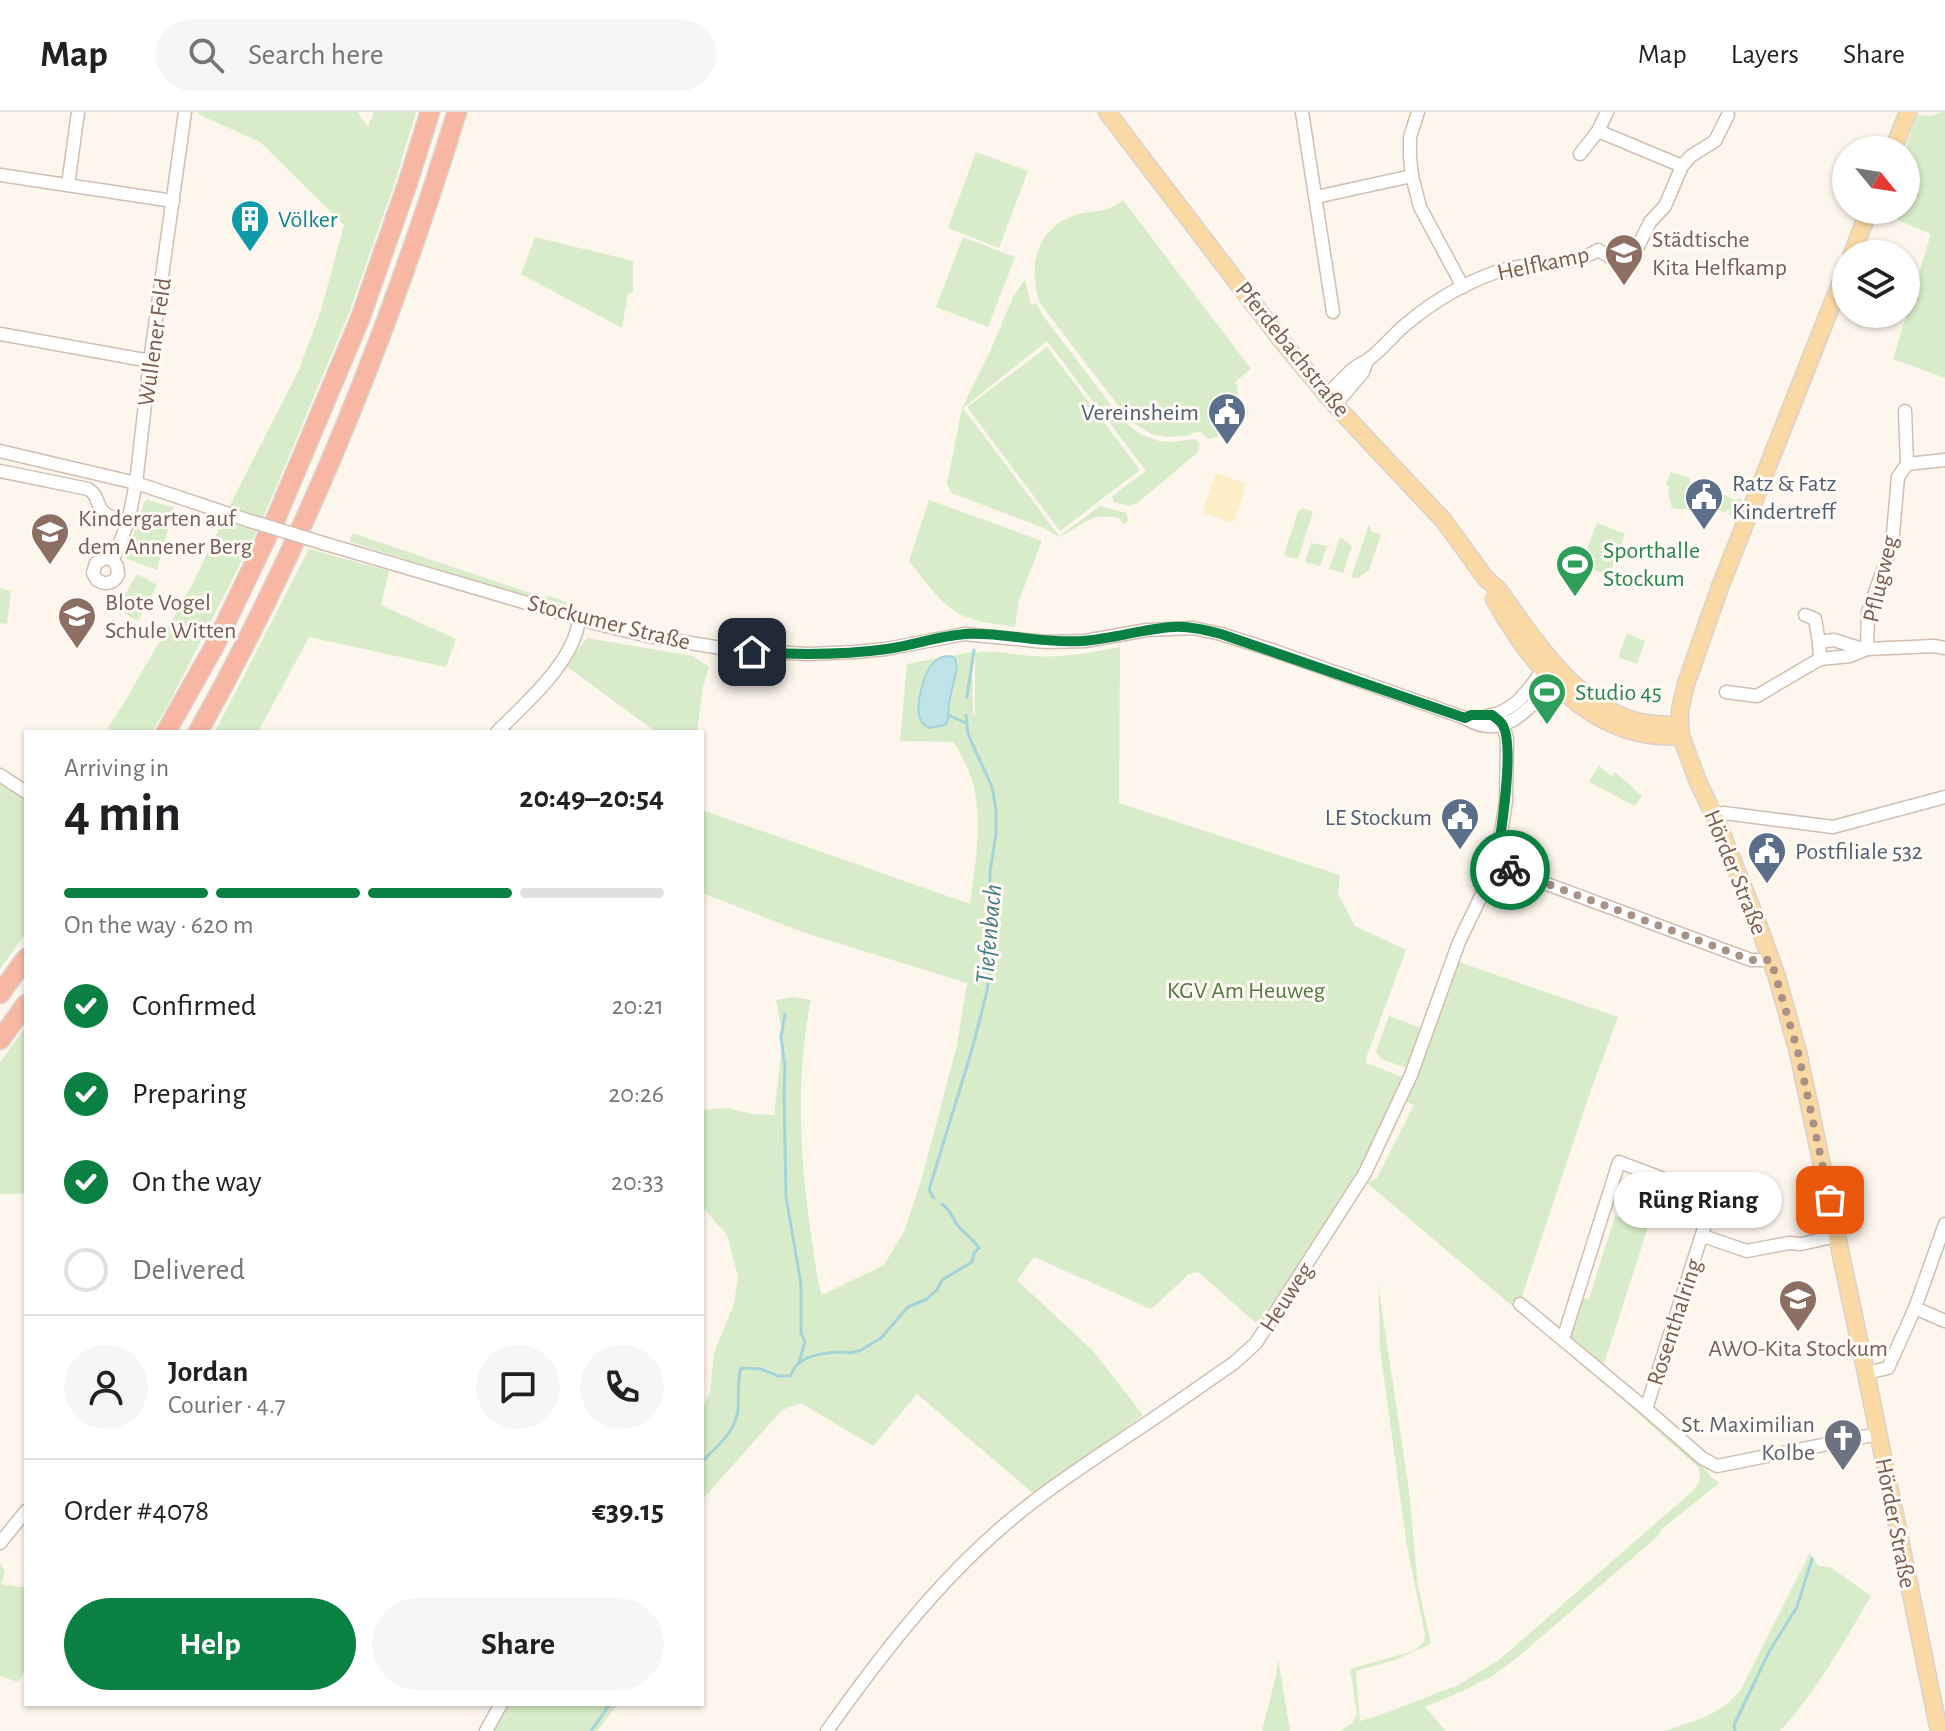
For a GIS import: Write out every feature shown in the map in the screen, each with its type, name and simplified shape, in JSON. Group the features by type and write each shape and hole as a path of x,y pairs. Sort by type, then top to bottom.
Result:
{"highway":[{"path":"167,730 215,645 277,516 360,319 430,112"},
{"path":"199,730 304,524 388,319 457,112"},
{"path":"0,994 24,961"},
{"path":"0,1040 24,1007"}],"main road":[{"name":"Pferdebachstraße","path":"1107,112 1281,340 1331,400 1444,521 1486,579 1498,589 1551,673 1580,705 1611,724 1639,733 1665,737 1680,730"},
{"path":"1899,136 1908,112"},
{"name":"Hörder Straße","path":"1832,305 1715,602 1686,684 1680,710 1680,730 1771,960 1806,1085 1939,1731"}],"street":[{"path":"68,185 78,112"},
{"name":"Wullener Feld","path":"136,483 185,112"},
{"path":"1302,112 1333,312"},
{"path":"1418,112 1410,137 1412,176 1423,215 1463,287"},
{"path":"1580,154 1598,131 1607,112"},
{"name":"Helfkamp","path":"1331,400 1357,366 1367,361 1410,320 1463,287 1500,271 1538,263 1568,262 1598,250 1628,267 1650,222 1665,206 1682,166 1691,156 1715,141 1728,115"},
{"path":"1598,131 1682,166"},
{"path":"0,175 173,201"},
{"path":"1316,197 1412,176"},
{"path":"0,334 150,361"},
{"name":"Pflugweg","path":"1867,649 1868,612 1892,545 1898,477 1907,464 1905,411"},
{"name":"Stockumer Straße","path":"0,451 136,483 247,520 579,619 692,644 733,650 809,654 886,649 964,634 1046,642 1085,641 1147,630 1193,628 1259,646 1485,727 1503,725"},
{"path":"1907,464 1945,460"},
{"path":"0,471 88,489 95,494 101,511 128,522"},
{"path":"113,560 128,522 136,483"},
{"path":"1805,615 1815,619 1820,659"},
{"path":"499,730 556,671 567,653 579,619"},
{"name":"Pflugweg","path":"1819,642 1834,640 1867,649 1945,648"},
{"name":"Pflugweg","path":"1726,692 1757,696 1820,659 1850,656 1867,649"},
{"path":"1492,715 1503,725 1526,711 1551,673"},
{"name":"Stockumer Straße","path":"1465,718 1504,712 1551,673"},
{"name":"Heuweg","path":"827,1731 877,1664 949,1578 1001,1528 1079,1468 1234,1363 1256,1343 1339,1216 1377,1150 1411,1075 1459,942 1496,865 1506,801 1507,739 1503,725"},
{"path":"0,775 24,791"},
{"path":"1714,816 1724,813 1833,827 1945,797"},
{"path":"1496,865 1751,960 1771,960"},
{"name":"Rosenthalring","path":"1563,1339 1619,1162 1712,1197 1703,1236 1646,1409"},
{"path":"1866,1373 1888,1368 1915,1308 1945,1224"},
{"name":"Rosenthalring","path":"1703,1236 1747,1251 1837,1236"},
{"name":"Rosenthalring","path":"1520,1304 1702,1458 1717,1466 1878,1434"},
{"path":"1915,1308 1945,1321"},
{"path":"0,1543 24,1513"},
{"path":"486,1731 500,1706"}],"green space":[{"path":"357,112 368,127 374,112 416,112 349,313 261,523 153,730 106,730 192,585 299,370 321,310 344,225 260,142 198,114"},
{"path":"1945,112 1945,378 1893,359 1902,328 1920,328 1920,270 1931,234 1907,224 1920,224 1920,136 1910,136 1917,115 1932,116"},
{"path":"976,152 1028,171 999,248 948,228"},
{"path":"1123,200 1251,369 1235,382 1249,414 1213,438 1208,439 1200,431 1186,436 1166,437 1152,434 1130,421 1040,303 1035,265 1037,253 1049,232 1070,217 1103,210"},
{"path":"535,237 633,261 633,293 628,293 622,328 521,274"},
{"path":"963,237 1015,257 988,327 936,307"},
{"path":"1025,279 1031,305 1036,303 1120,417 1140,434 1159,441 1195,439 1200,445 1197,453 1136,504 1128,506 1114,502 1112,496 1146,471 1047,341 963,408 1059,536 1100,506 1126,513 1129,521 1123,524 1119,518 1093,518 1059,537 1044,528 952,493 947,484 962,408 1013,297"},
{"path":"1047,347 1140,470 1060,531 967,407"},
{"path":"1671,472 1735,500 1742,498 1735,517 1727,509 1725,513 1708,506 1672,508 1666,484"},
{"path":"147,500 174,507 157,570 125,558"},
{"path":"929,500 1042,541 1019,600 1015,627 976,620 956,612 934,592 909,561"},
{"path":"1303,508 1313,512 1298,559 1288,557 1284,554 1298,512"},
{"path":"1597,523 1625,534 1609,576 1581,564"},
{"path":"1369,525 1371,531 1381,535 1369,570 1358,578 1351,577"},
{"path":"352,533 571,606 545,599 544,602 350,542"},
{"path":"1340,537 1352,546 1343,573 1329,569"},
{"path":"1311,543 1327,546 1320,566 1305,562"},
{"path":"309,549 389,571 381,605 456,639 446,667 309,637 259,730 216,730"},
{"path":"137,574 157,585 138,621 117,609"},
{"path":"0,588 11,591 7,624 0,623"},
{"path":"1627,634 1645,641 1637,664 1618,657"},
{"path":"587,638 693,656 709,667 697,730 652,730 565,665"},
{"name":"KGV Am Heuweg","path":"1120,647 1119,803 1340,875 1338,894 1355,926 1406,950 1366,1058 1366,1063 1405,1078 1362,1167 1269,1313 1256,1323 1198,1272 1189,1274 1151,1309 1034,1257 1017,1280 1093,1351 1143,1415 1035,1495 917,1394 873,1446 801,1403 782,1410 704,1498 704,1405 710,1393 714,1353 734,1304 738,1276 727,1235 704,1210 704,1110 728,1108 774,1115 783,1037 776,1000 793,997 811,1000 801,1090 802,1151 822,1295 884,1265 904,1232 921,1181 957,1045 967,983 805,933 704,894 704,811 970,904 978,828 973,783 954,742 900,741 907,664 972,652 975,717 975,653 1054,656"},
{"path":"1599,766 1611,776 1615,772 1642,796 1635,806 1589,782"},
{"path":"0,778 24,793 24,936 0,969"},
{"path":"1456,961 1618,1017 1522,1296 1547,1318 1541,1325 1719,1483 1662,1529 1658,1536 1519,1656 1494,1675 1425,1707 1446,1731 1340,1731 1352,1723 1357,1714 1350,1669 1413,1651 1424,1642 1425,1635 1407,1546 1380,1349 1378,1283 1409,1491 1418,1586 1431,1644 1395,1660 1356,1671 1360,1721 1458,1685 1499,1660 1695,1489 1700,1479 1699,1468 1613,1391 1367,1183 1377,1178 1414,1105 1405,1101"},
{"path":"1389,1016 1422,1028 1407,1068 1381,1059 1376,1051"},
{"path":"24,1029 24,1194 0,1194 0,1063"},
{"path":"1615,1216 1648,1227 1602,1370 1568,1337 1580,1297 1589,1299"},
{"path":"1810,1553 1818,1566 1830,1567 1871,1596 1806,1700 1780,1731 1666,1731 1715,1712 1740,1691"},
{"path":"0,1563 5,1571 1,1584 24,1588 24,1672 18,1682 0,1676"},
{"path":"1278,1658 1290,1731 1262,1731 1276,1676"},
{"path":"495,1706 616,1706 597,1731 480,1731"}],"sand":[{"path":"1216,473 1246,484 1235,521 1229,522 1204,513"}],"water":[{"path":"950,656 955,658 957,668 948,720 945,725 929,728 920,719 922,687 933,663"}],"waterway":[{"name":"Tiefenbach","path":"967,697 974,650"},
{"path":"948,715 966,723"},
{"name":"Tiefenbach","path":"934,1198 929,1190 973,1046 990,973 990,872 996,810 992,787 968,734 966,715"},
{"path":"785,1014 781,1037 785,1067 786,1197 801,1284 801,1333 805,1342 799,1362"},
{"name":"Tiefenbach","path":"704,1460 734,1425 741,1368 790,1376 797,1365 809,1358 861,1350 881,1338 908,1307 927,1299 942,1280 972,1262 979,1248 942,1204"},
{"path":"1735,1731 1734,1725 1769,1652 1797,1607 1812,1559"},
{"name":"Tiefenbach","path":"591,1731 609,1706"}],"way so far":[{"path":"1510,870 1751,960 1771,960 1798,1052 1830,1200"}],"place":[{"name":"Völker","path":"250,253"},
{"name":"Städtische Kita Helfkamp","path":"1624,287"},
{"name":"Vereinsheim","path":"1227,446"},
{"name":"Ratz & Fatz Kindertreff","path":"1704,531"},
{"name":"Kindergarten auf dem Annener Berg","path":"50,566"},
{"name":"Sporthalle Stockum","path":"1575,598"},
{"name":"Blote Vogel Schule Witten","path":"77,650"},
{"name":"Studio 45","path":"1547,726"},
{"name":"LE Stockum","path":"1460,851"},
{"name":"Postfiliale 532","path":"1767,885"},
{"name":"Rüng Riang","path":"1830,1200"},
{"name":"AWO-Kita Stockum","path":"1798,1333"},
{"name":"St. Maximilian Kolbe","path":"1843,1472"}],"route":[{"path":"752,652 855,652 964,634 1046,642 1085,641 1173,627 1221,634 1465,718 1492,715 1503,725 1507,739 1506,801 1496,865 1510,870"}]}
